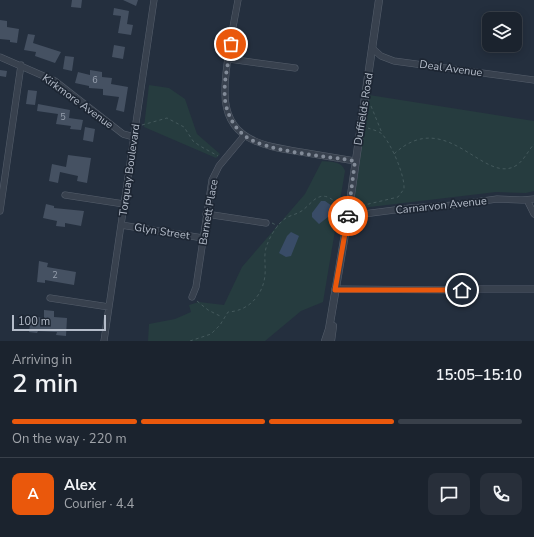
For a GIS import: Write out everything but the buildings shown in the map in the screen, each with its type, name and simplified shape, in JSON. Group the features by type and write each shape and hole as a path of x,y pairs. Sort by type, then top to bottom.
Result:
{"street":[{"name":"Torquay Boulevard","path":"104,341 154,0"},
{"path":"238,0 225,90 227,108 234,124 244,136 257,143 272,148 355,161"},
{"name":"Duffields Road","path":"324,341 329,329 348,216 379,0"},
{"name":"Deal Avenue","path":"372,48 381,56 394,61 534,80"},
{"name":"Kirkmore Avenue","path":"0,57 55,81 123,134 134,137"},
{"path":"229,59 295,68"},
{"path":"0,211 21,65"},
{"name":"Barnett Place","path":"192,297 196,287 212,180 225,159 244,136"},
{"path":"65,195 124,204"},
{"name":"Carnarvon Avenue","path":"348,216 497,199 534,199"},
{"path":"527,200 534,214"},
{"path":"206,214 266,223"},
{"name":"Glyn Street","path":"121,225 203,238"},
{"path":"470,290 534,289"},
{"path":"335,290 462,290"},
{"name":"Duffields Road","path":"331,341 335,290"},
{"path":"50,298 109,307"}],"path":[{"path":"190,341 211,334 220,325 223,317 228,312 236,312 244,308 259,295 265,276 265,252 267,244 278,226 286,218 302,211 316,198 327,196 330,197 335,203 336,207 349,207 361,206 376,201 398,197 404,189 402,175 371,106"},
{"path":"136,127 167,118 184,127 200,146 225,159"},
{"path":"360,124 382,133"},
{"path":"394,155 407,144 419,138 426,138 451,142 483,161 499,169 504,169 517,165 534,144"},
{"path":"192,297 208,310 223,317"}],"green space":[{"path":"149,85 169,88 185,99 197,134 220,154 216,158 144,127"},
{"path":"369,95 534,121 534,191 526,193 496,192 353,209"},
{"path":"322,161 339,164 345,171 323,302 301,311 265,341 148,341 149,324 175,319 191,312 189,305 199,302 224,305 242,267 305,194"}],"water":[{"path":"321,201 325,201 332,206 328,217 319,224 312,217 312,213"},
{"path":"291,232 299,236 291,256 286,257 279,253 287,236"}],"way so far":[{"path":"231,44 225,99 230,116 238,130 250,140 272,148 355,161 348,216"}],"route":[{"path":"348,216 335,290 462,290"}]}
